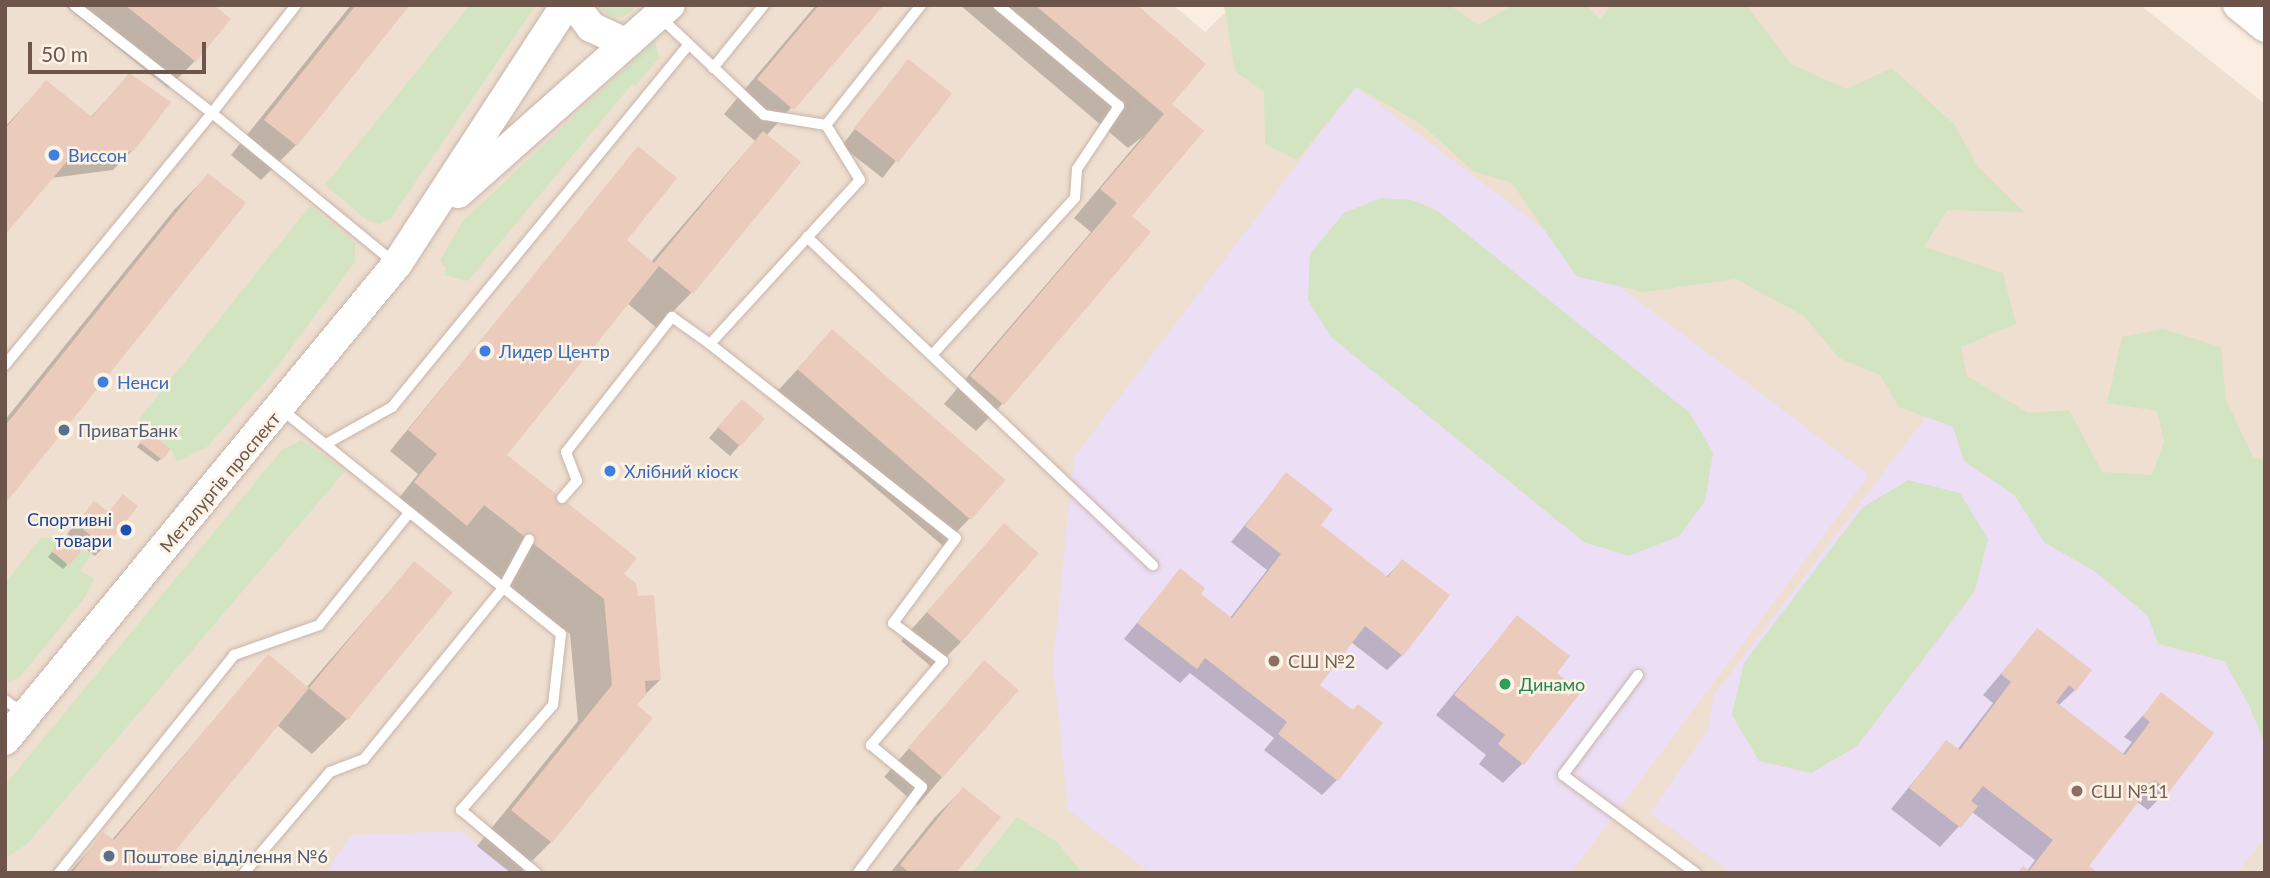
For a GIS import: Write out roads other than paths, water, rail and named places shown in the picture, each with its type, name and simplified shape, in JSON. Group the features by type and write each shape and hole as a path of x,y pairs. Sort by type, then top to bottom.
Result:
{"street":[{"name":"Металургів проспект","path":"5,740 16,708 281,409 397,264 429,219 566,5"},
{"path":"574,5 591,27 626,43"},
{"path":"2238,5 2265,27"},
{"name":"Металургів проспект","path":"429,219 664,10"}],"lane":[{"path":"74,5 397,264"},
{"path":"5,365 212,113 296,5"},
{"path":"713,68 764,5"},
{"path":"826,125 921,5"},
{"path":"932,355 1076,198 1077,169 1119,106 998,5"},
{"path":"664,10 688,45 764,115 826,125 860,180 710,344"},
{"path":"326,444 392,407 688,45"},
{"path":"807,237 1153,565"},
{"path":"562,498 577,481 566,453 672,317 956,538 893,623 943,661 871,745 922,787 858,873"},
{"path":"281,409 561,634 553,705 461,810 537,873"},
{"path":"59,873 234,655 318,625 409,513"},
{"path":"244,873 330,772 364,759 503,588 529,540"},
{"path":"1638,675 1563,775 1696,873"}],"place":[{"name":"Виссон","path":"54,155"},
{"name":"Лидер Центр","path":"485,351"},
{"name":"Ненси","path":"103,382"},
{"name":"ПриватБанк","path":"64,430"},
{"name":"Хлібний кіоск","path":"610,471"},
{"name":"Спортивні товари","path":"126,530"},
{"name":"СШ №2","path":"1274,661"},
{"name":"Динамо","path":"1505,684"},
{"name":"СШ №11","path":"2077,791"},
{"name":"Поштове відділення №6","path":"109,856"}]}
